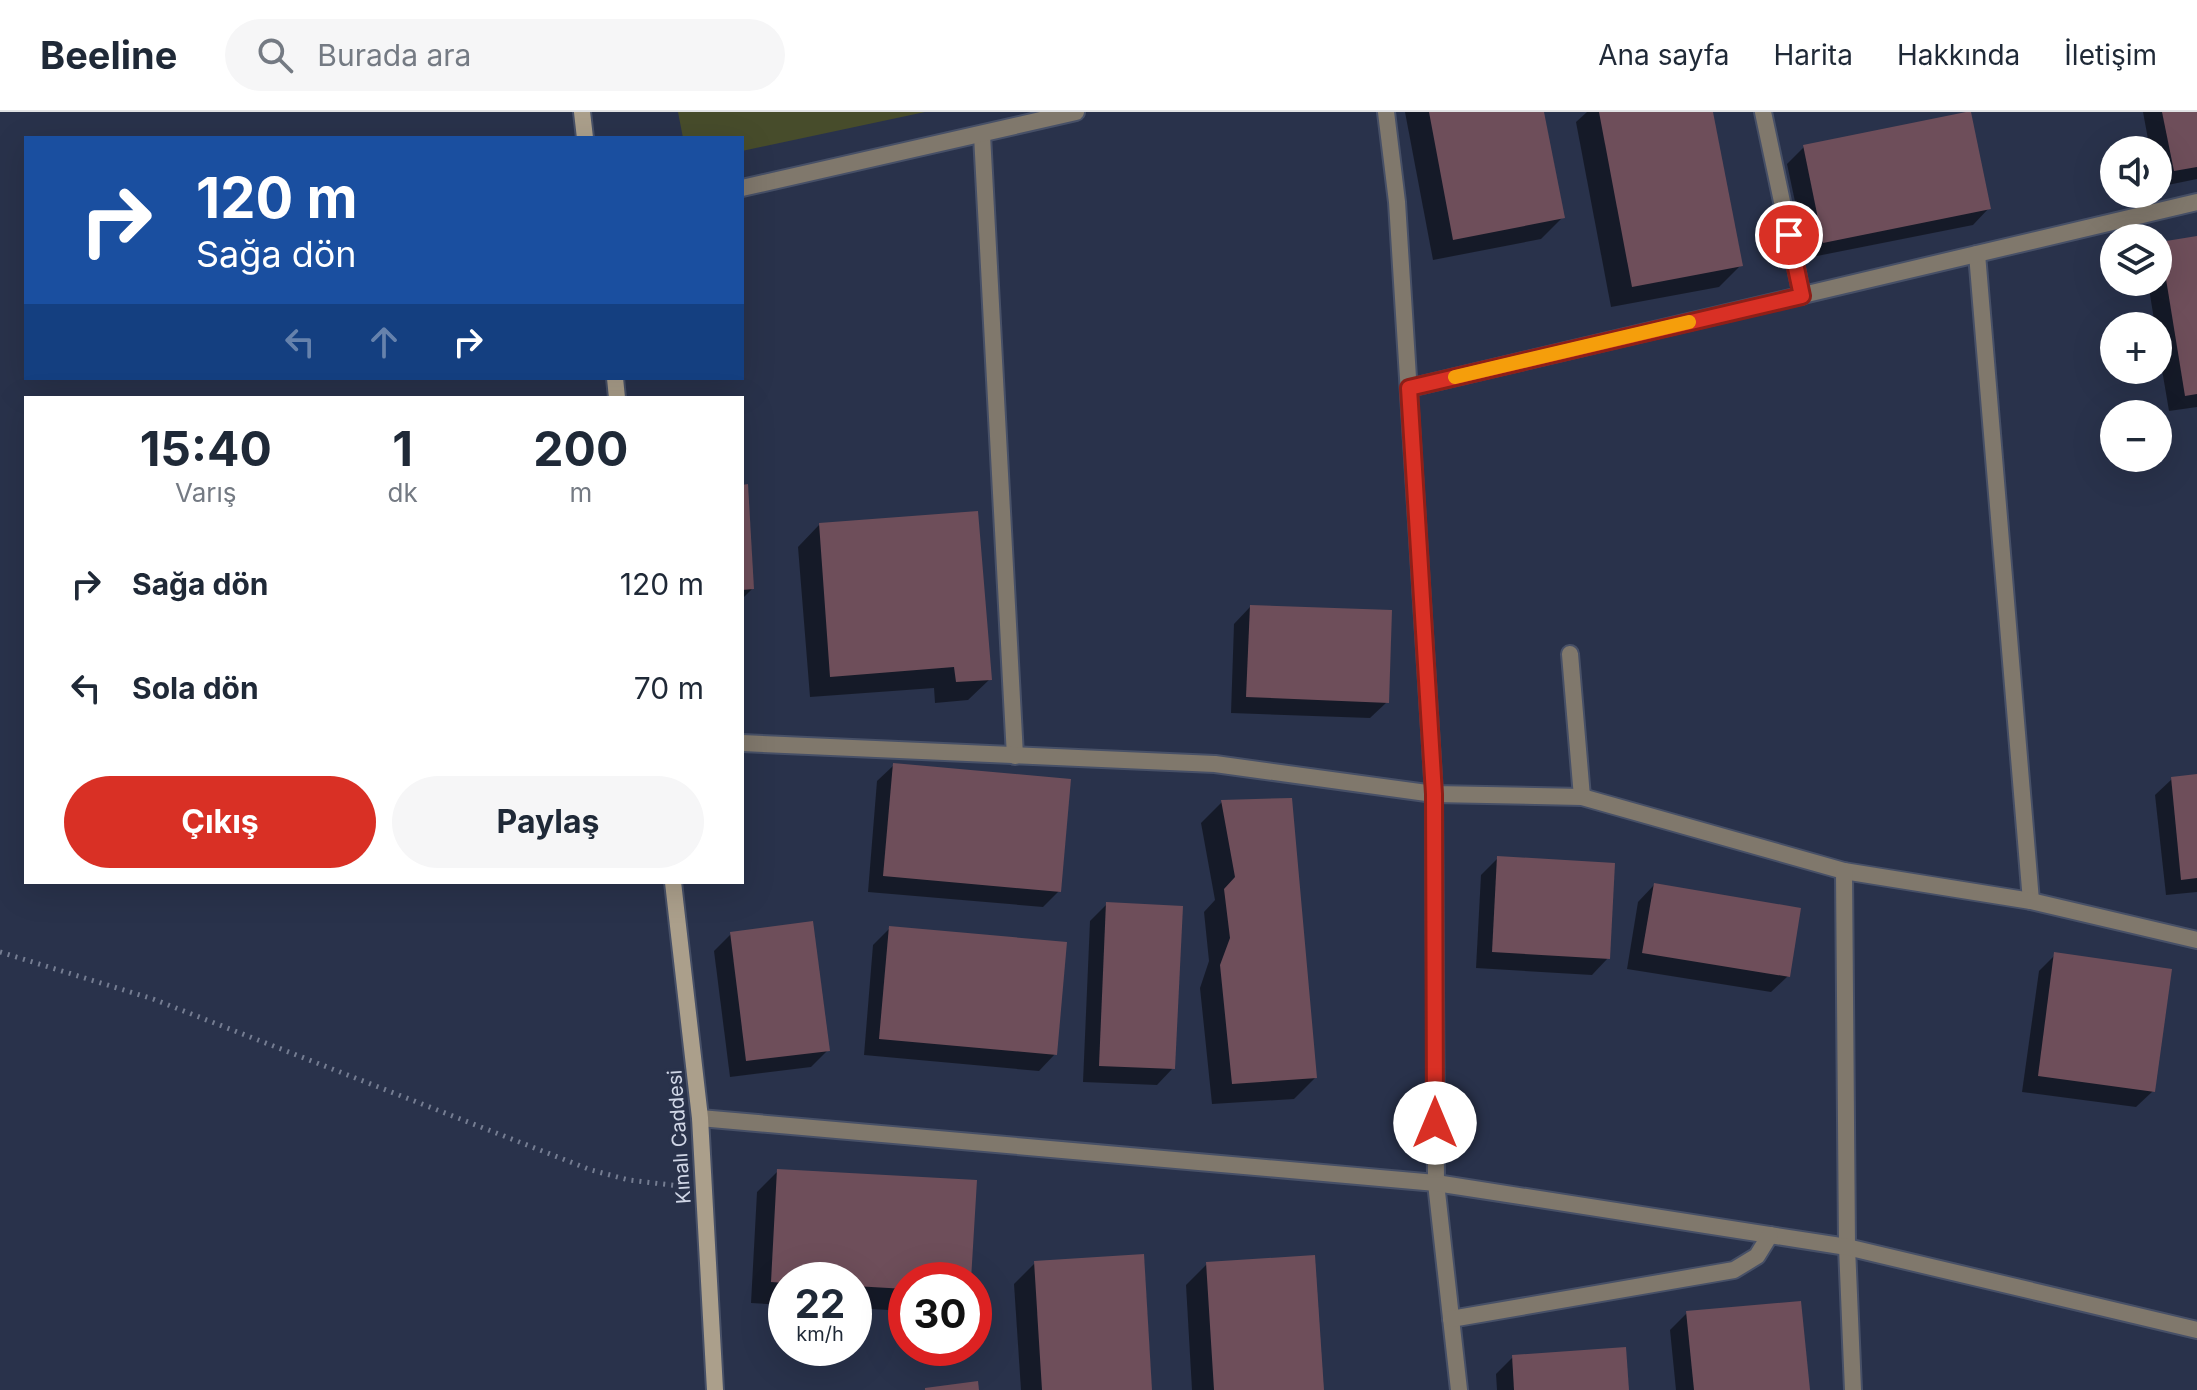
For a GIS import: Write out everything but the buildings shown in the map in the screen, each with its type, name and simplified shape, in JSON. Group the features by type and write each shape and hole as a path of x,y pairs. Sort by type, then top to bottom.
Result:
{"street":[{"path":"582,112 585,136"},
{"path":"744,188 1076,112"},
{"path":"1386,112 1397,202 1434,794 1436,1183 1459,1390"},
{"path":"1763,112 1802,296"},
{"path":"982,135 1015,756"},
{"path":"1409,388 2197,202"},
{"path":"1977,254 2031,901"},
{"path":"1570,654 1582,797"},
{"path":"744,743 1215,764 1434,794 1582,797 1844,871 2031,901 2197,940"},
{"path":"1844,871 1847,1247 1853,1390"},
{"name":"Kınalı Caddesi","path":"673,884 700,1118 715,1390"},
{"path":"700,1118 1436,1183 1847,1247 2197,1330"},
{"path":"1451,1319 1734,1270 1757,1256 1770,1235"}],"path":[{"path":"0,952 153,999 591,1170 629,1180 704,1188"}],"green space":[{"path":"678,112 925,112 744,151 744,136 683,136"}],"slow traffic":[{"path":"1455,377 1689,322"}],"route":[{"path":"1435,1123 1434,794 1409,388 1802,296 1789,235"}]}
